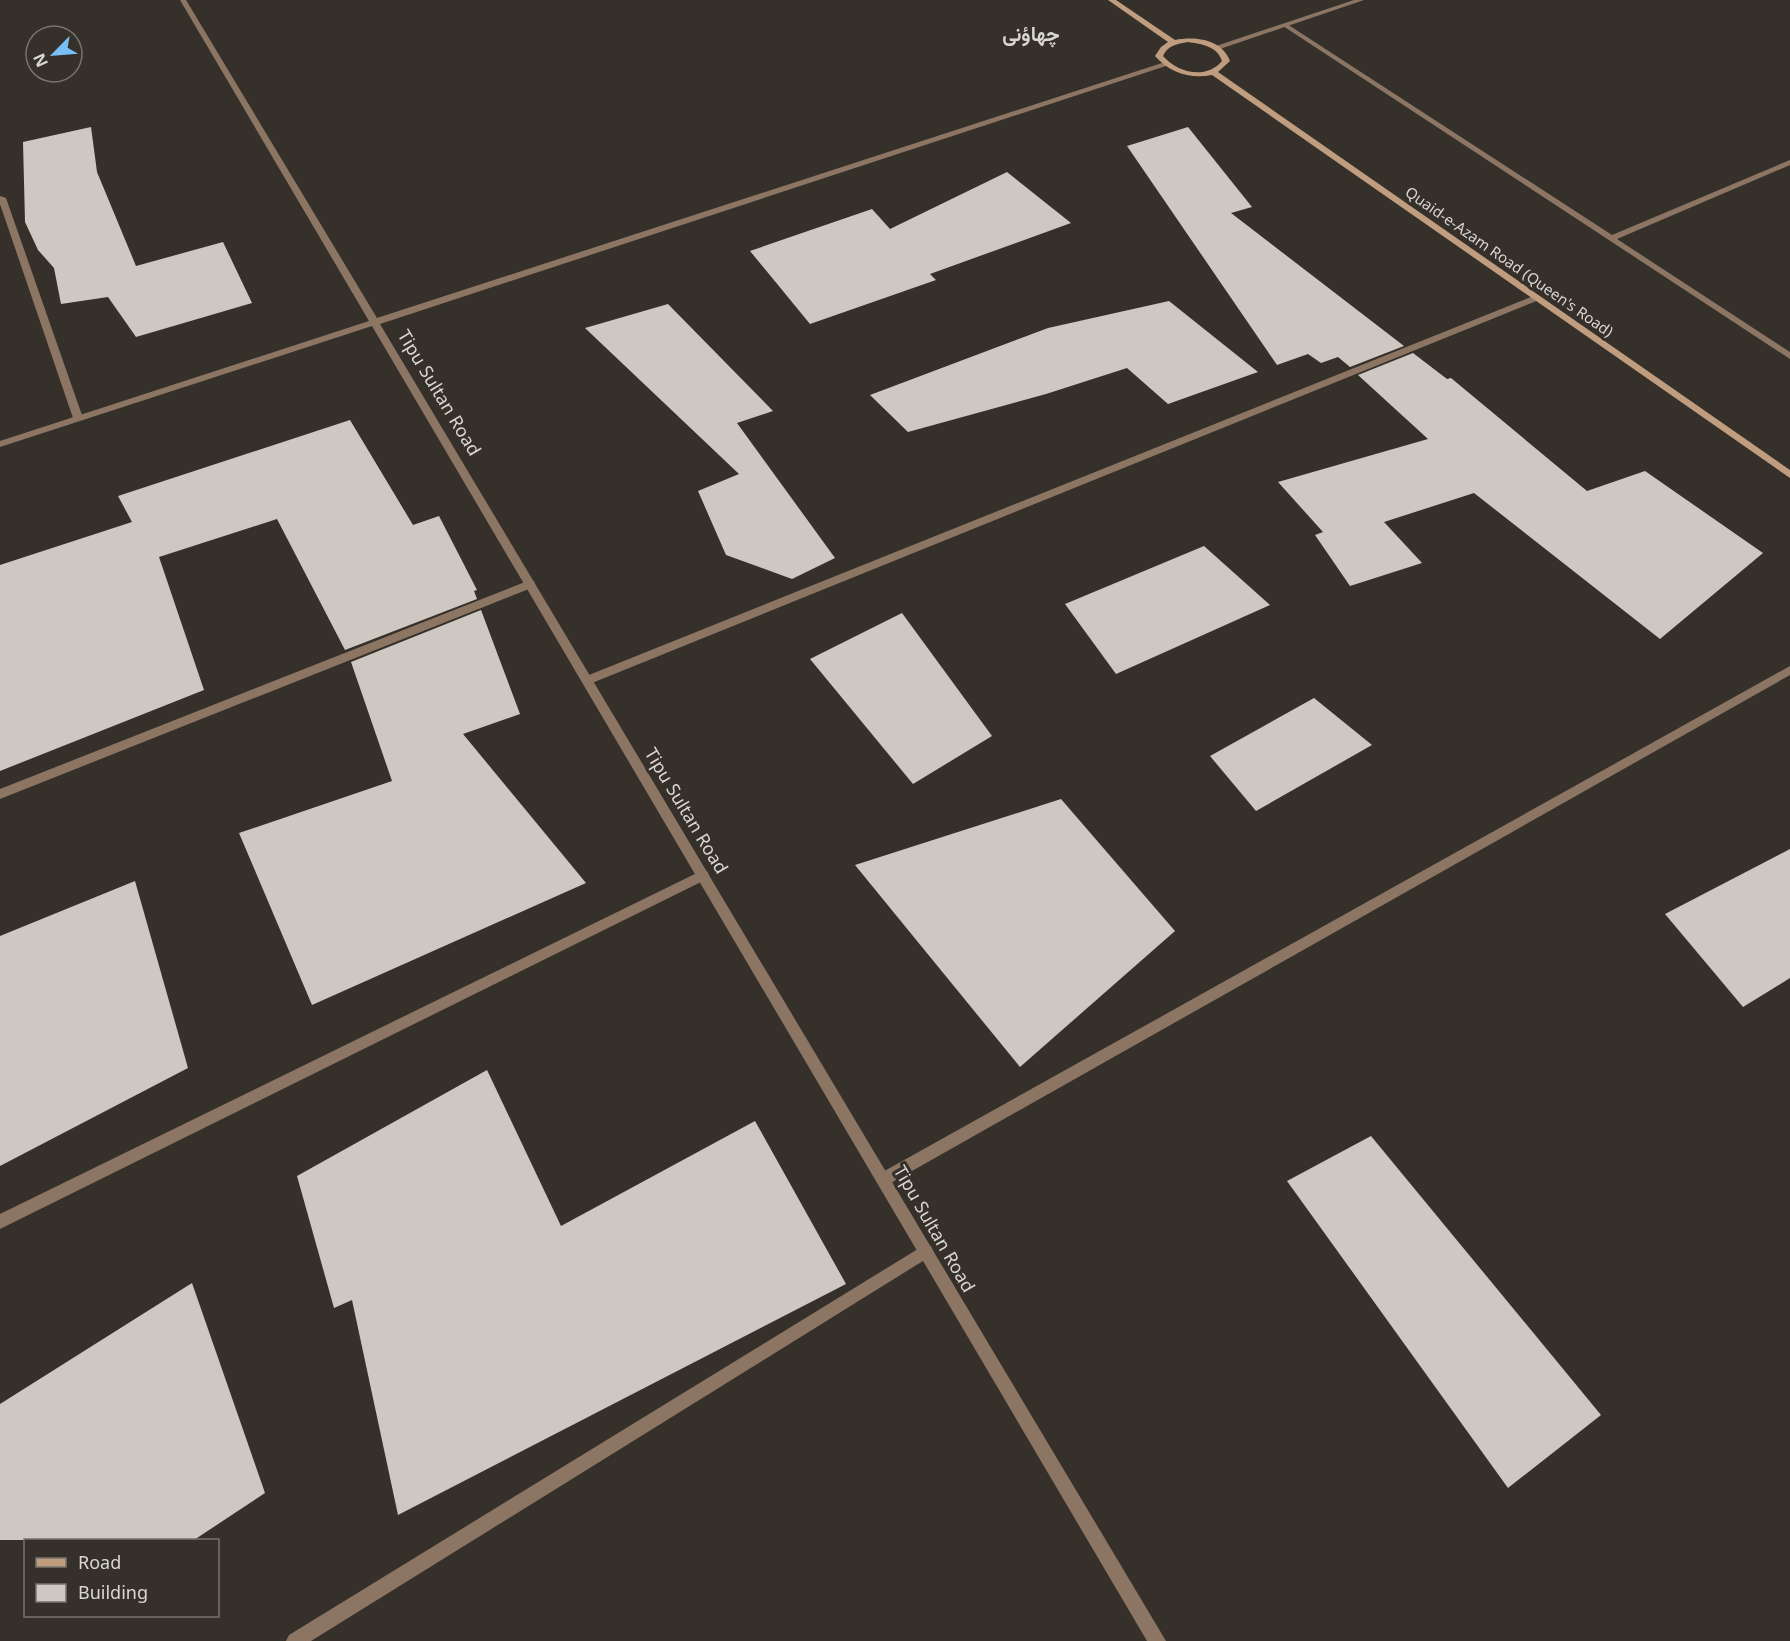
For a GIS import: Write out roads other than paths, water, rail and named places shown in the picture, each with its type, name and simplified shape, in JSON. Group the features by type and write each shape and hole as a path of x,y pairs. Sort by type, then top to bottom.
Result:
{"main road":[{"path":"1112,0 1173,42"},
{"path":"1188,40 1217,47 1225,54 1226,61 1222,68 1213,72 1196,74 1178,72 1165,65 1159,56 1162,48 1173,42 1188,40"},
{"name":"Quaid-e-Azam Road (Queen's Road)","path":"1213,72 1790,475"}],"street":[{"name":"Tipu Sultan Road","path":"183,0 1158,1641"},
{"path":"1217,47 1361,0"},
{"path":"1285,25 1790,356"},
{"path":"0,444 1165,65"},
{"path":"1610,239 1790,162"},
{"path":"2,198 78,418"},
{"path":"588,680 1536,298"},
{"path":"0,794 531,584"},
{"path":"884,1179 1790,670"},
{"path":"0,1222 703,875"},
{"path":"295,1641 926,1251"}],"district":[{"name":"چھاؤنی","path":"1031,34"}]}
